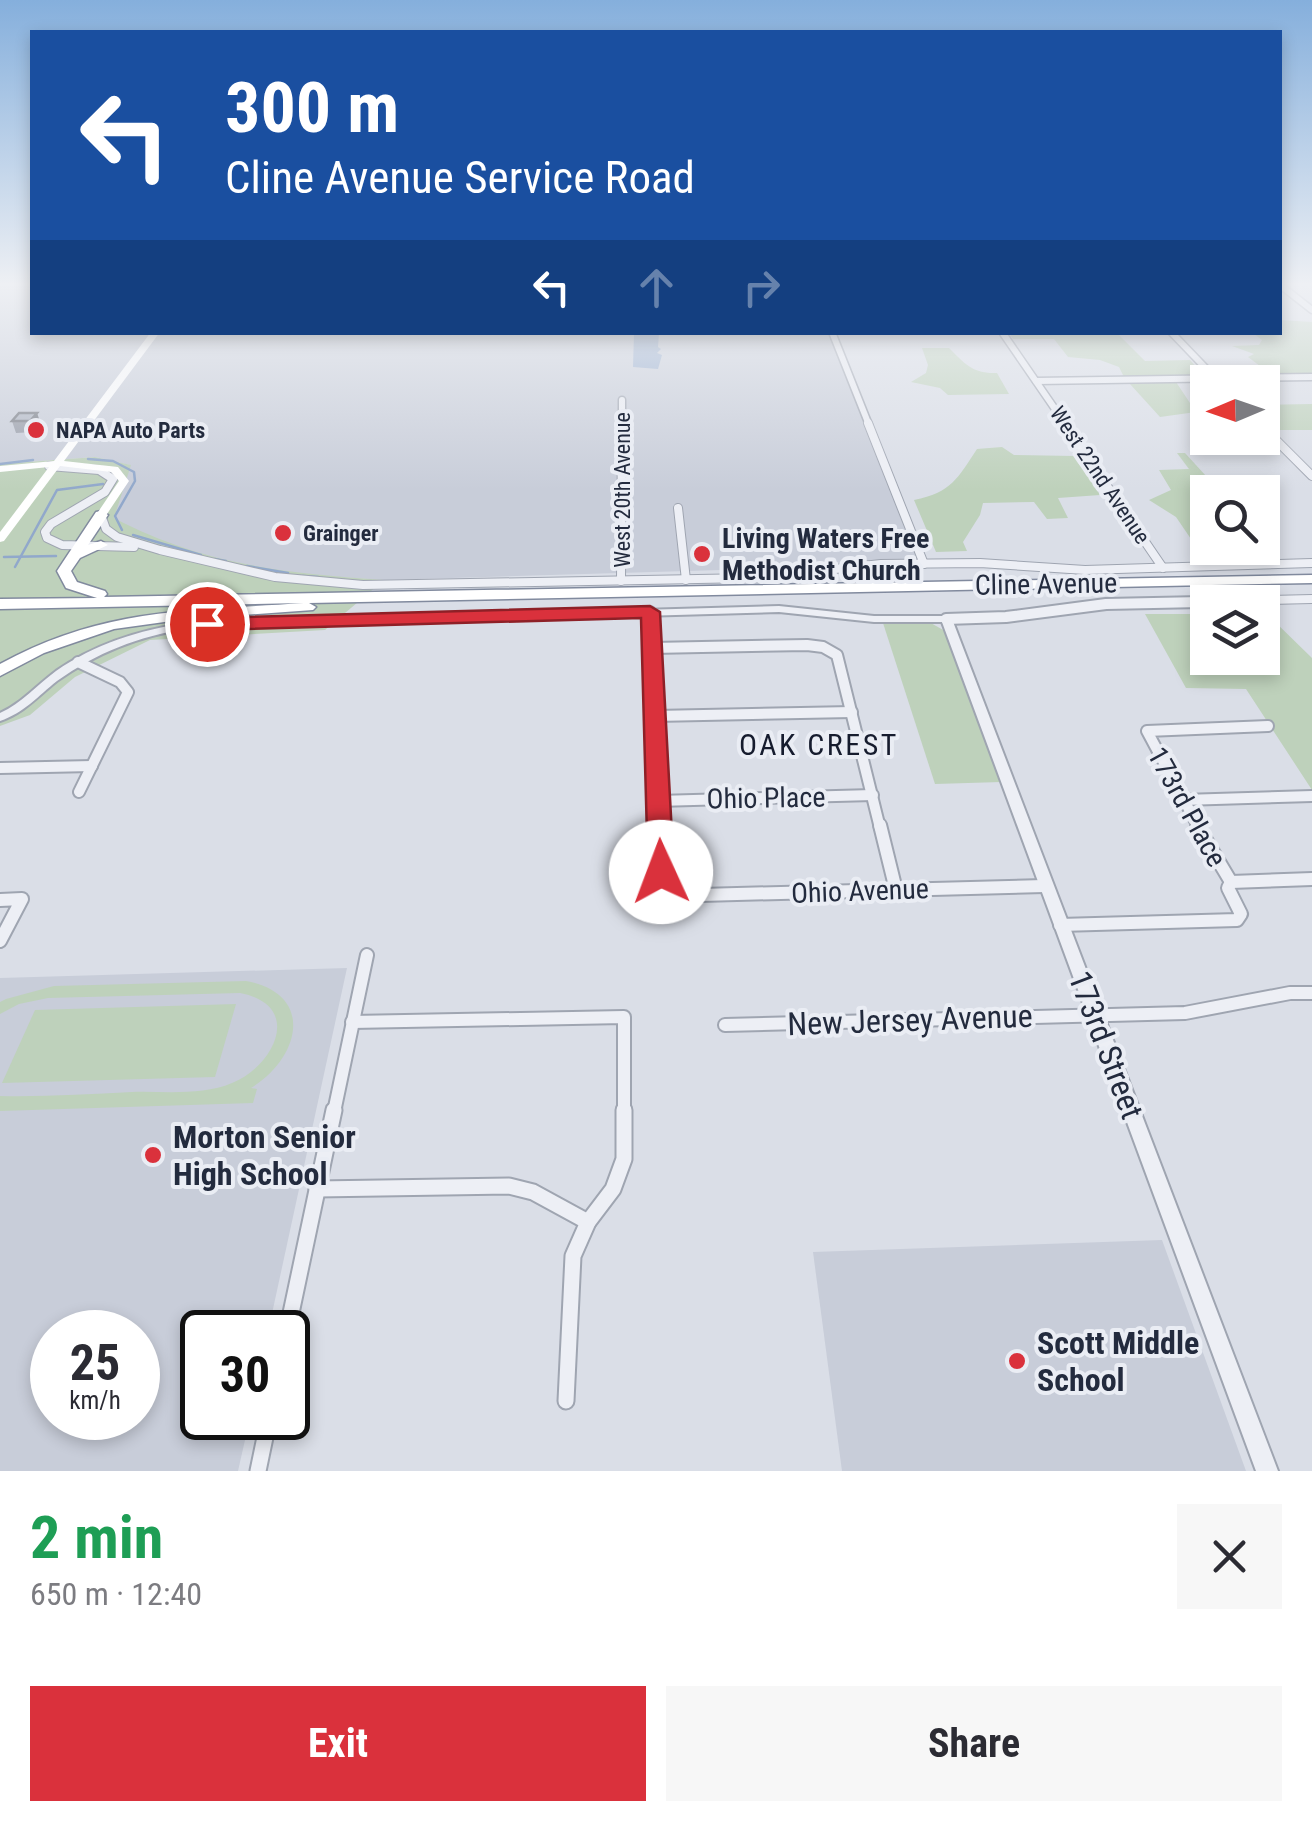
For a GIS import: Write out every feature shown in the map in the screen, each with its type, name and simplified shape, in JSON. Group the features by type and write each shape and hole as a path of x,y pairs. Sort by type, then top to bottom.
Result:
{"highway":[{"path":"101,515 75,551 65,576 71,585 90,593 315,596"},
{"path":"75,551 101,545"},
{"path":"1113,583 1145,577 1312,567"},
{"name":"Cline Avenue","path":"0,607 315,596 1312,579"},
{"name":"Cline Avenue","path":"0,607 1312,587"},
{"path":"0,671 38,647 110,622 354,603"}],"main road":[{"path":"0,539 140,353"},
{"path":"5,468 28,471 103,465 122,475 122,484 101,515"},
{"path":"5,468 80,468"},
{"path":"0,525 51,469"}],"street":[{"path":"840,353 924,564"},
{"name":"West 22nd Avenue","path":"1016,353 1163,568"},
{"path":"1280,379 1312,378"},
{"path":"1036,381 1190,381"},
{"name":"West 20th Avenue","path":"621,581 622,400"},
{"path":"1280,444 1312,476"},
{"path":"75,551 54,543 45,532 52,523 101,496 112,485 108,474 80,468"},
{"path":"678,508 686,580"},
{"name":"Cline Avenue","path":"101,515 106,529 117,537 160,550 275,577 336,583 686,580 784,576 862,565 977,563 1076,570 1312,567"},
{"name":"Cline Avenue","path":"101,545 160,550"},
{"path":"0,714 18,709 78,662 133,636 186,626 797,609 874,619 946,619 1006,617 1082,605 1312,599"},
{"path":"650,612 658,801"},
{"name":"173rd Street","path":"946,619 1267,1471"},
{"path":"652,648 806,644 829,650 840,660 896,890"},
{"path":"78,662 120,682 128,692 79,792"},
{"path":"655,716 852,712"},
{"name":"173rd Place","path":"1231,882 1147,730 1268,726"},
{"path":"0,768 92,766"},
{"name":"Ohio Place","path":"658,801 873,795"},
{"path":"1183,800 1312,796"},
{"name":"Ohio Avenue","path":"658,801 661,872 676,890 701,895 1044,886"},
{"path":"1060,925 1237,920 1241,914 1228,888 1231,882 1312,879"},
{"path":"0,900 22,899 0,941"},
{"path":"292,1310 367,955"},
{"name":"New Jersey Avenue","path":"725,1026 1185,1014 1312,993"},
{"path":"352,1022 624,1017 624,1159 614,1189 577,1242 566,1402"},
{"path":"317,1189 509,1186 533,1192 588,1222"},
{"path":"258,1471 265,1440"}],"shaded area":[{"path":"0,353 838,353 924,564 384,580 280,573 164,545 113,518 130,465 95,457 0,464"},
{"name":"Morton Senior High School","path":"347,968 273,1310 180,1310 180,1440 245,1440 238,1471 0,1471 0,978"},
{"name":"Scott Middle School","path":"1162,1240 1246,1471 842,1471 813,1252"}],"green space":[{"path":"924,353 954,353 975,370 997,373 1009,394 948,395 940,388 911,382 926,373"},
{"path":"1065,353 1137,353 1145,361 1190,360 1194,365 1190,365 1190,377 1125,379 1119,367 1100,360 1068,357"},
{"path":"1250,353 1312,353 1312,375 1280,375 1280,365 1259,365 1248,357 1254,354"},
{"path":"1176,382 1190,403 1190,413 1160,417 1130,384"},
{"path":"1312,404 1312,430 1280,430 1280,405"},
{"path":"1002,447 1014,455 1075,456 1100,495 1058,498 1068,518 1047,519 1034,502 983,503 963,542 967,551 936,552 914,500 937,493 952,483 977,449"},
{"path":"1177,453 1185,453 1205,475 1190,475 1190,538 1176,517 1149,500 1171,490 1159,470 1189,469"},
{"path":"95,457 131,465 114,518 147,534 245,564 384,580 325,630 150,640 75,677 30,715 0,726 0,464"},
{"path":"1145,614 1190,614 1190,675 1280,675 1280,627 1312,658 1312,790 1246,689 1186,688"},
{"path":"929,622 945,631 1001,782 935,784 883,623"},
{"path":"246,981 268,988 283,999 293,1028 281,1060 251,1088 257,1089 253,1103 0,1111 0,1096 183,1092 220,1087 261,1063 276,1036 277,1022 272,1010 260,1000 240,993 48,998 19,1004 0,1014 0,1002 54,986"},
{"path":"236,1004 215,1077 2,1083 35,1010"}],"water":[{"path":"633,353 662,355 658,369 633,367"}],"building":[{"path":"19,413 37,413 30,421 12,421"}],"waterway":[{"path":"88,459 113,461 134,472 135,481 115,516 122,530"},
{"path":"0,464 33,460"},
{"path":"21,557 57,490 103,484"},
{"path":"133,535 201,555"},
{"path":"21,557 56,556"},
{"path":"4,557 21,557"},
{"path":"15,567 21,557"},
{"path":"215,559 226,561"},
{"path":"247,566 288,573"},
{"path":"303,576 318,577"}],"place":[{"name":"NAPA Auto Parts","path":"36,430"},
{"name":"Grainger","path":"283,533"},
{"name":"Living Waters Free Methodist Church","path":"702,554"},
{"name":"Morton Senior High School","path":"153,1155"},
{"name":"Scott Middle School","path":"1017,1361"}],"district":[{"name":"OAK CREST","path":"819,744"}],"route":[{"path":"207,624 650,612 661,872"}]}
